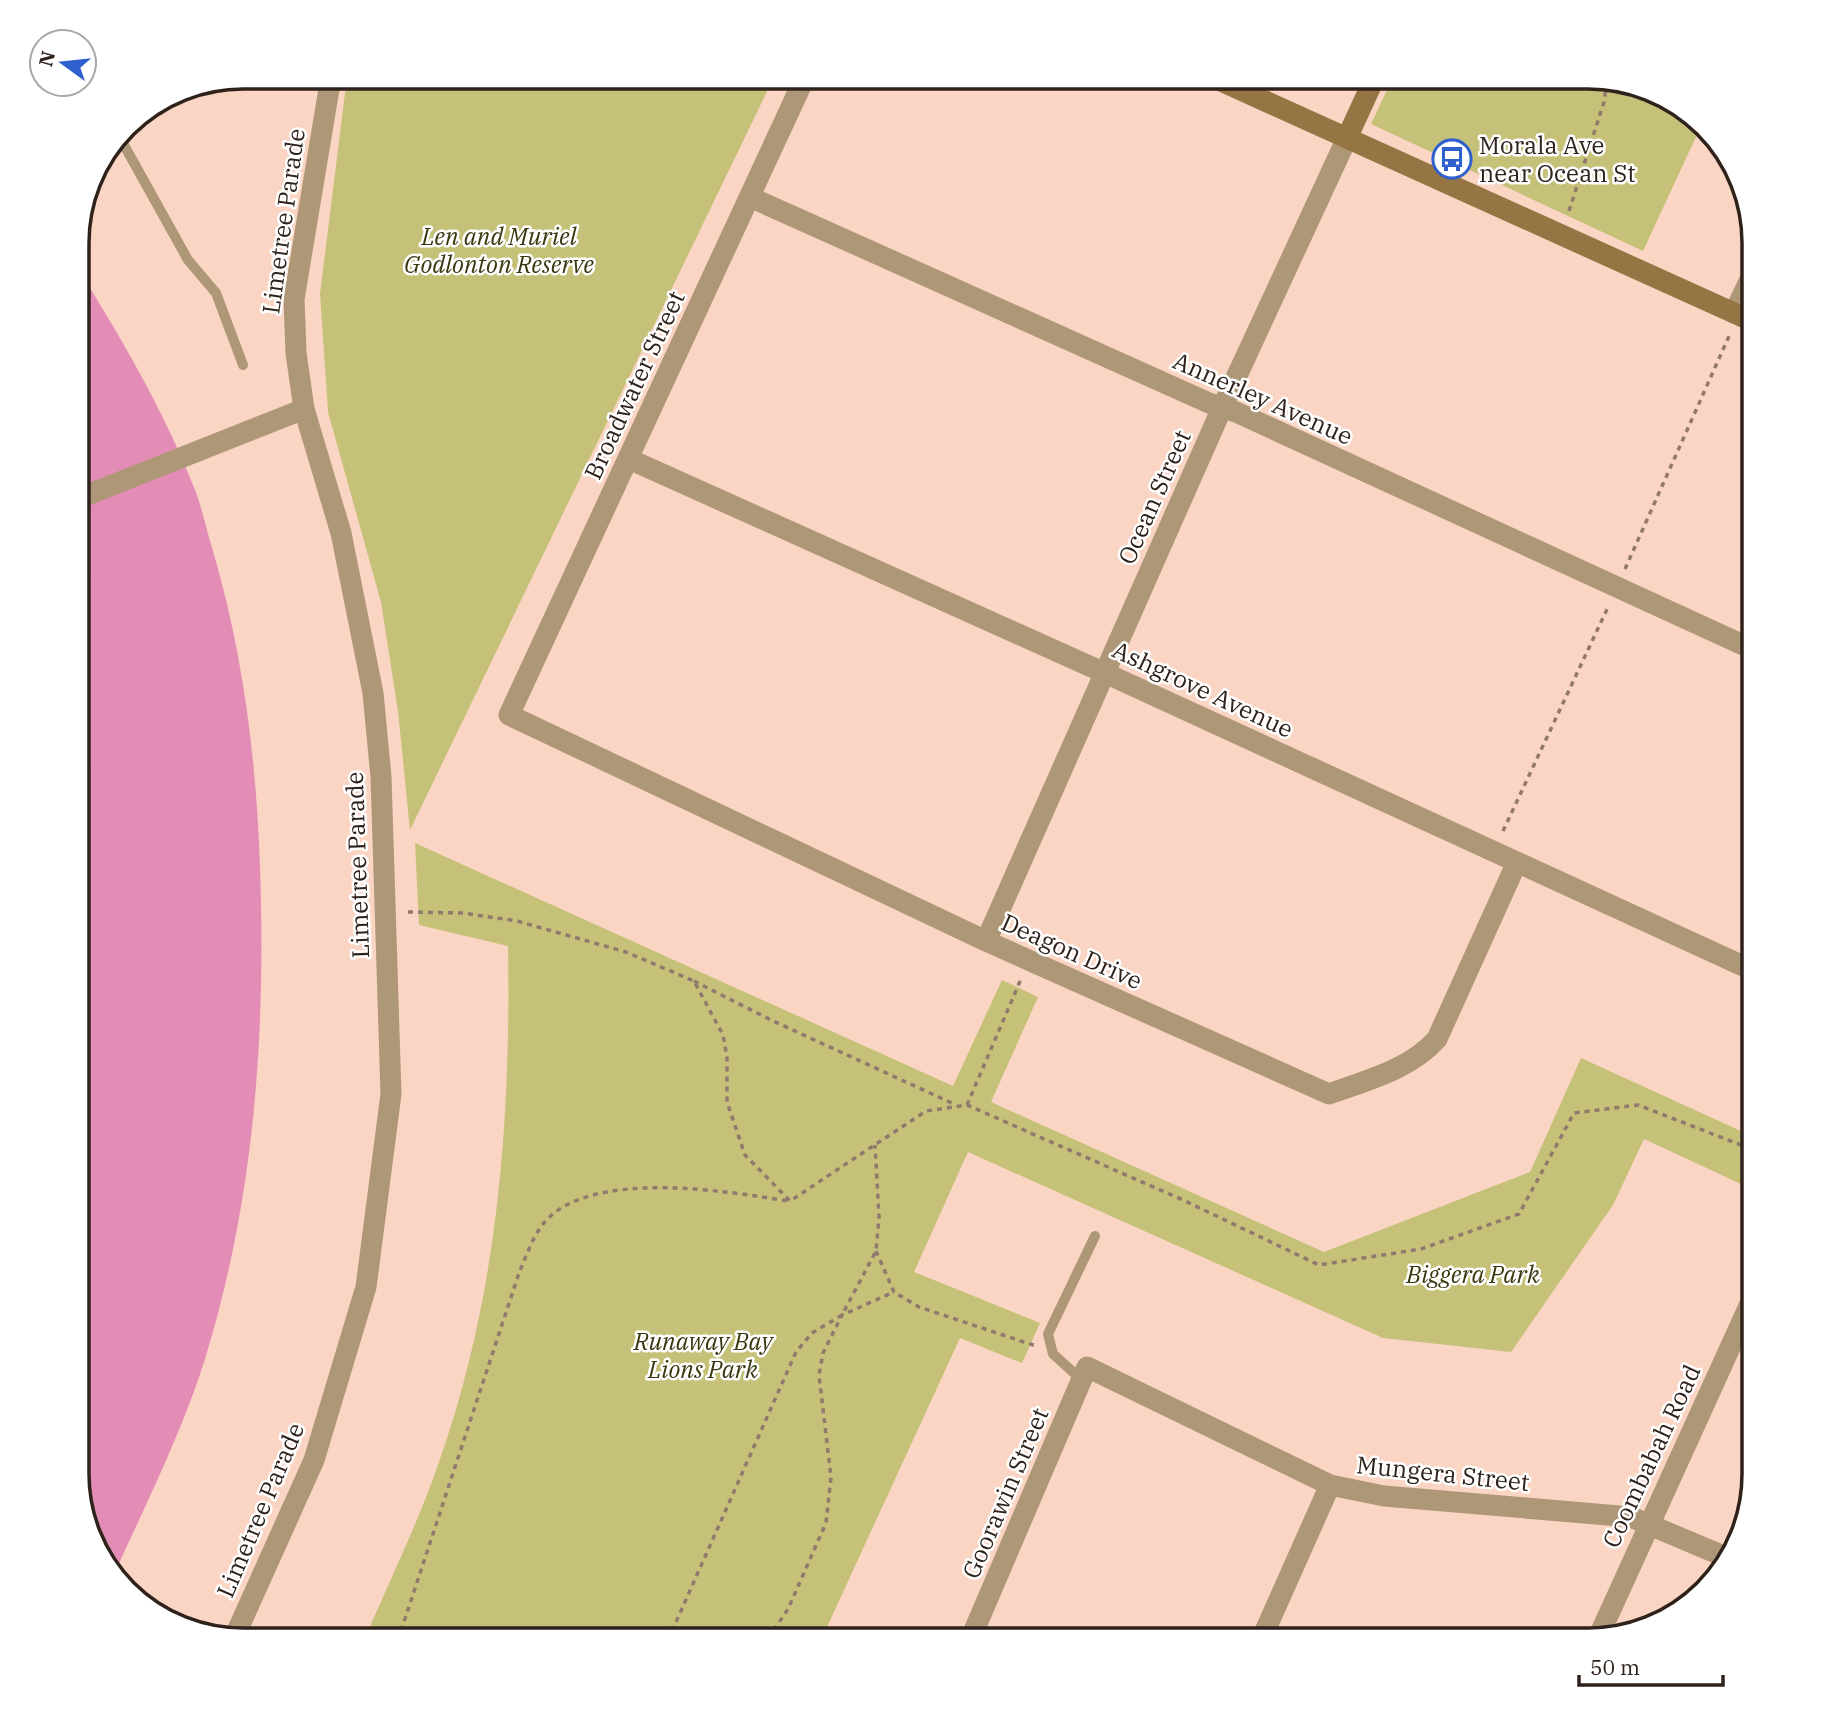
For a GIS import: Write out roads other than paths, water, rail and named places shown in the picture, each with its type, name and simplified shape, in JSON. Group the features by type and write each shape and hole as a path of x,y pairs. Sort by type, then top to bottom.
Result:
{"main road":[{"path":"1239,89 1741,316"},
{"name":"Ocean Street","path":"1347,138 1370,89"}],"street":[{"name":"Limetree Parade","path":"239,1628 314,1460 366,1287 391,1094 381,777 373,693 341,533 304,409 296,353 294,299 329,90"},
{"name":"Broadwater Street","path":"509,715 799,90"},
{"name":"Ocean Street","path":"986,942 1222,408 1347,138"},
{"name":"Annerley Avenue","path":"750,197 1741,644"},
{"path":"1734,313 1741,298"},
{"path":"90,494 304,409"},
{"name":"Ashgrove Avenue","path":"629,459 1742,965"},
{"name":"Deagon Drive","path":"509,715 986,942 1329,1094 1399,1068 1418,1058 1437,1040 1517,862"},
{"name":"Coombabah Road","path":"1603,1627 1742,1321"},
{"name":"Mungera Street","path":"1085,1374 1330,1485 1384,1496 1631,1517 1719,1554"},
{"name":"Goorawin Street","path":"975,1628 1085,1374"},
{"path":"1266,1628 1330,1485"}],"lane":[{"path":"125,145 188,260 216,292 243,365"},
{"path":"1085,1374 1053,1354 1048,1334 1095,1236"}],"place":[{"name":"Morala Ave near Ocean St","path":"1452,159"}],"park label":[{"name":"Len and Muriel Godlonton Reserve","path":"499,250"},
{"name":"Biggera Park","path":"1473,1274"},
{"name":"Runaway Bay Lions Park","path":"703,1355"}]}
